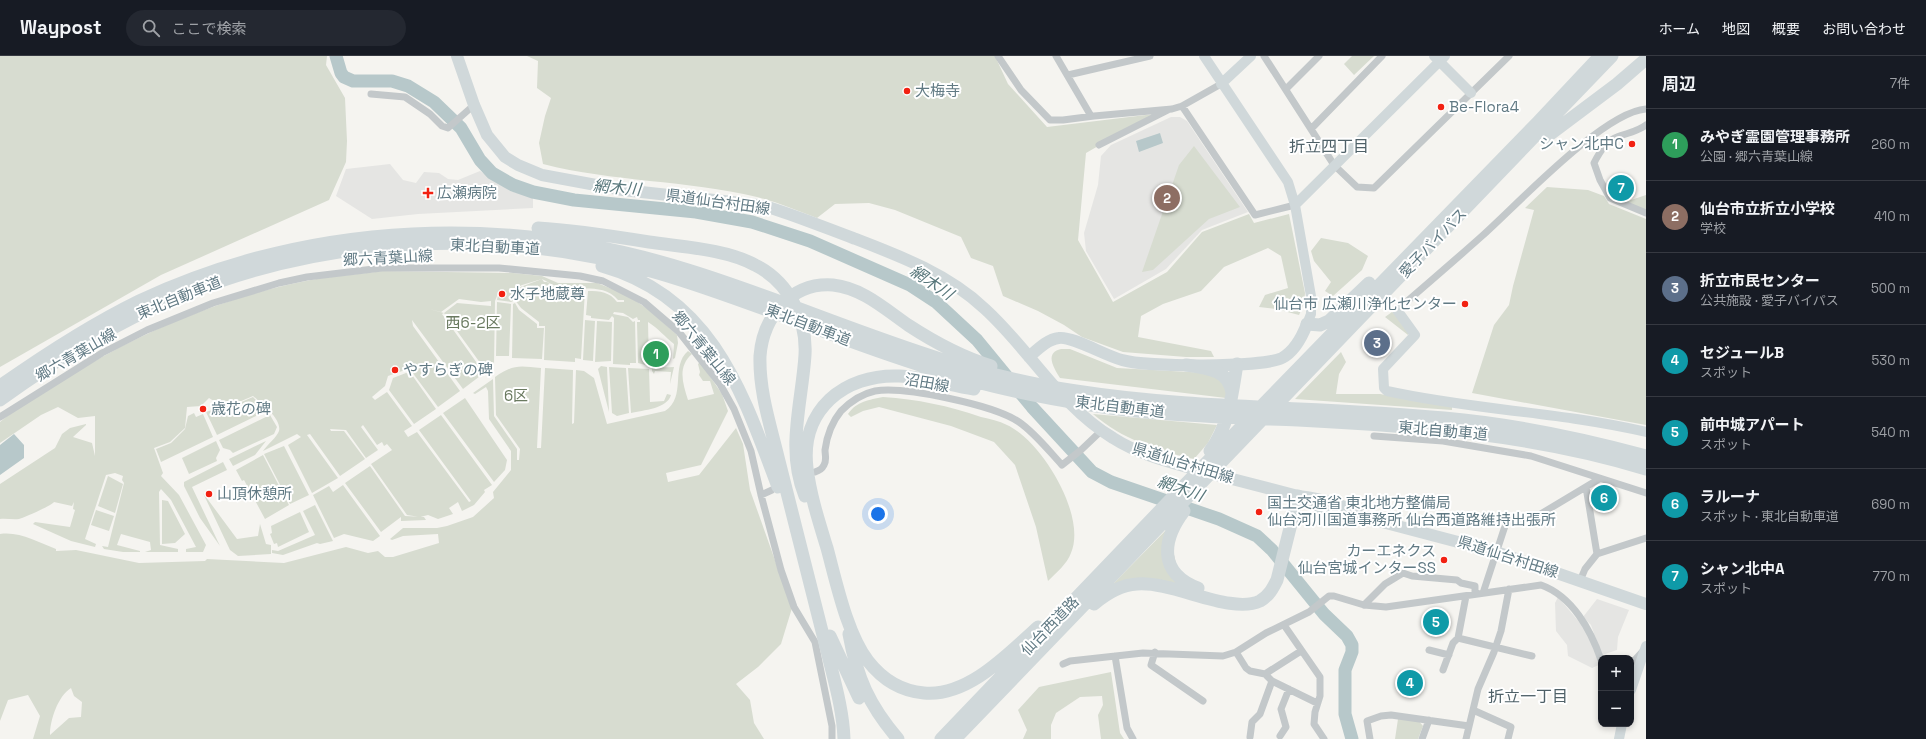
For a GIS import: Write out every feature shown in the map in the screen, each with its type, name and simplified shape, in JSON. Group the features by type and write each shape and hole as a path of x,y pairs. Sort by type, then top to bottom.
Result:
{"highway":[{"name":"愛子バイパス","path":"1169,516 1171,499 1502,159 1600,56"},
{"name":"愛子バイパス","path":"1169,516 1612,56"},
{"path":"1418,259 1529,152 1556,129 1617,84 1646,59"},
{"path":"1307,324 1320,325 1329,321 1420,237 1476,181 1502,159"},
{"path":"432,232 521,228 582,232 699,249 730,256 755,265 770,276 788,295 800,316 804,335 805,355 796,423 796,458 802,490 822,531"},
{"name":"東北自動車道","path":"0,386 56,348 106,318 139,301 210,272 283,251 373,236 432,232 514,234 554,238 624,251 693,271 759,300 931,369 1005,391 1087,405 1200,416 1444,429 1546,444 1646,469"},
{"name":"東北自動車道","path":"0,400 88,342 117,325 177,297 216,282 277,264 360,249 397,245 471,244 511,246 586,255 759,300"},
{"path":"397,245 432,249 471,249 537,254 590,263 634,278 654,288 672,301 706,334 730,372 751,417 797,538"},
{"path":"844,739 839,698 817,607 797,538 766,409 760,369 763,339 768,323 778,308 787,299 810,287 834,285 846,288 872,300 939,344 982,364 1071,388"},
{"name":"東北自動車道","path":"819,323 991,374 1071,388 1117,390 1149,399 1402,414 1468,420 1564,436 1646,456"},
{"path":"1186,364 1221,373 1229,381 1232,395"},
{"path":"1171,499 1217,442 1225,424 1237,364"},
{"path":"1005,391 900,376 868,378 843,389 822,408 808,436 806,466 809,481 842,601 860,649 883,677 892,683 912,691 932,694 951,691 973,680 1024,640 1079,590 1169,516"},
{"path":"961,739 1010,682 1082,614 1102,597 1120,587 1138,584 1158,584 1229,603 1247,604 1265,598 1274,587 1276,572 1298,496"},
{"path":"1169,516 1167,555 1169,563 1177,576 1190,585 1234,597 1251,596 1257,594 1268,586 1276,572"},
{"name":"仙台西道路","path":"955,739 1169,516"},
{"name":"仙台西道路","path":"941,739 1169,516"},
{"path":"842,601 853,658 861,684 882,719 898,739"},
{"path":"817,607 845,672 858,696 886,739"}],"main road":[{"name":"県道仙台村田線","path":"458,56 474,105 487,135 496,148 505,157 527,170 562,179 623,190 772,208 907,259 950,281 975,299 995,318 1064,398 1101,431 1122,444 1157,458 1298,496 1313,506 1350,518 1368,518 1496,552 1646,604"},
{"path":"1029,357 1052,339 1064,337 1124,361 1186,364 1264,363 1283,357 1298,343 1307,324"}],"street":[{"path":"998,56 1021,90 1050,120 1172,109"},
{"path":"1056,56 1091,116"},
{"path":"1068,75 1150,56"},
{"path":"1204,56 1221,84 1288,182 1295,205 1311,296 1310,314 1307,324"},
{"path":"1099,145 1172,109 1182,106 1221,84 1251,56"},
{"path":"1264,56 1334,165 1356,187 1374,188 1509,56"},
{"path":"1286,89 1319,56"},
{"path":"1311,129 1382,56"},
{"path":"1182,106 1255,215 1295,205 1440,58 1471,93"},
{"path":"372,94 405,97 430,114 442,126 448,128 474,105"},
{"path":"1646,109 1614,121 1560,163 1483,235 1398,310 1415,335 1383,369 1384,388 1387,391 1468,406 1593,422 1646,432"},
{"path":"1646,126 1638,131 1616,137 1605,146 1594,163 1600,180 1610,198 1646,213"},
{"name":"郷六青葉山線","path":"0,417 102,353 147,330 213,303 279,283 307,277 382,268 499,268 573,275 603,282 629,293 658,313 679,332 720,384 734,409 751,451 761,495"},
{"name":"沼田線","path":"815,472 824,466 828,432 840,412 855,399 865,394 888,390 947,399 1011,417 1031,433 1062,466 1101,431"},
{"path":"1374,436 1442,441 1530,456 1646,494"},
{"path":"1483,594 1506,522 1539,515 1599,479"},
{"path":"1586,487 1597,554"},
{"path":"772,490 761,495 781,570 794,607 815,642 832,726 832,739"},
{"path":"1580,580 1585,569 1597,554 1646,538"},
{"path":"1364,605 1385,584 1403,573 1412,576 1457,580 1461,583 1475,586 1475,594"},
{"path":"1063,664 1115,656 1155,652 1223,656 1236,652 1266,633 1309,612 1326,598 1334,596 1364,605 1386,607 1541,585 1551,589 1561,597 1587,626 1599,655"},
{"path":"1466,739 1478,689 1496,647 1509,590"},
{"path":"1443,670 1453,643 1458,638 1466,596"},
{"path":"1284,625 1320,677 1320,696 1317,703 1314,724 1324,739"},
{"path":"1458,638 1532,656"},
{"path":"1634,660 1645,647"},
{"path":"1634,681 1645,647"},
{"path":"1429,650 1449,655"},
{"path":"1265,674 1301,651"},
{"path":"1155,652 1151,665 1203,701"},
{"path":"1236,652 1246,668 1265,674 1272,680 1317,703"},
{"path":"1115,656 1127,728 1132,739"},
{"path":"1250,737 1252,722 1260,714 1272,680"},
{"path":"1280,736 1286,727 1281,709 1289,689"},
{"path":"1473,710 1511,727 1508,739"},
{"path":"1370,739 1367,722 1381,716 1391,715 1469,726"},
{"path":"1422,739 1429,720"},
{"path":"1619,739 1621,727"}],"shaded area":[{"path":"1171,117 1180,117 1187,121 1248,212 1202,230 1166,269 1114,299 1086,251 1084,233 1098,185 1101,156 1111,145"},
{"path":"1160,133 1163,143 1139,152 1136,141"},
{"name":"広瀬病院","path":"390,164 403,180 416,183 424,172 439,173 448,179 458,180 480,171 510,191 533,197 533,208 418,214 372,219 336,196 346,169"},
{"path":"14,434 24,445 24,458 0,475 0,445"},
{"path":"1558,597 1586,630 1598,657 1598,665 1592,668 1568,656 1567,645 1556,631 1555,603"},
{"path":"1597,599 1629,610 1618,637 1617,650 1602,655 1591,625 1583,617"}],"green space":[{"path":"0,56 327,56 326,65 345,98 347,141 346,162 329,200 161,275 0,367"},
{"path":"527,56 995,56 1008,84 1047,127 1154,114 1086,153 1078,240 1113,302 1167,272 1202,232 1249,214 1254,223 1289,214 1305,293 1304,304 1299,315 1276,309 1259,307 1265,295 1288,288 1281,256 1268,248 1224,267 1201,291 1163,304 1141,316 1138,337 1211,351 1214,357 1186,357 1123,352 1082,337 1038,311 1003,296 993,266 971,258 961,237 895,210 869,203 835,204 817,218 764,199 730,191 623,178 569,170 543,164 539,143 551,98 537,88 538,61"},
{"path":"1352,56 1374,56 1354,75 1344,64"},
{"path":"1194,146 1240,207 1209,219 1153,270 1142,272 1179,165"},
{"path":"1547,187 1588,190 1604,196 1609,204 1646,219 1646,425 1472,393 1494,325 1509,305 1534,210 1525,208"},
{"path":"1646,195 1646,210 1625,202"},
{"path":"1321,238 1348,243 1368,256 1362,270 1333,296 1325,291 1331,282 1314,261 1311,251"},
{"name":"西6-2区","path":"382,271 513,273 542,276 558,283 597,283 636,301 649,310 677,335 678,343 675,358 673,359 674,344 648,322 649,366 638,363 637,322 640,322 640,320 638,320 637,317 633,319 623,313 614,312 613,314 628,317 633,322 635,321 636,363 630,363 630,365 613,364 614,318 612,316 609,320 591,318 591,316 586,315 588,291 597,291 608,294 617,302 624,302 624,300 618,300 612,294 598,289 559,287 542,279 544,282 547,282 557,289 585,290 581,359 575,358 575,362 544,360 545,326 539,326 539,322 521,308 515,300 511,302 497,300 499,291 495,301 494,365 486,371 444,313 442,314 484,373 463,389 412,320 413,326 460,391 438,407 412,372 405,370 388,376 385,386 372,397 375,400 387,392 412,426 404,431 408,437 417,432 469,502 471,501 419,430 441,415 492,485 484,490 485,492 474,505 462,511 458,502 449,508 453,514 438,519 428,515 420,517 407,515 371,464 392,450 387,444 384,446 382,442 377,445 363,425 361,427 378,450 366,458 346,430 330,429 331,431 344,431 365,459 340,476 310,434 307,435 338,478 312,493 288,445 301,437 297,434 263,451 278,433 279,426 274,416 253,396 236,403 226,405 209,398 201,406 187,407 185,428 170,442 154,448 163,473 161,476 179,495 206,545 203,552 186,552 186,549 196,547 171,500 161,489 159,492 160,545 178,549 178,552 145,552 151,550 150,542 121,534 117,545 140,552 123,552 104,549 102,546 108,547 124,483 122,480 123,476 115,473 106,475 85,539 96,544 95,547 71,541 33,524 35,522 70,527 75,510 73,509 74,502 72,506 54,502 43,509 19,519 0,519 0,484 55,448 62,434 70,428 86,424 73,437 92,443 95,456 95,416 78,418 58,407 41,415 0,443 0,422 11,413 67,377 102,357 149,333 198,312 249,295 301,282 321,278","holes":["542,279 515,289 522,285","459,299 481,302 491,301 491,306 457,303 444,313 429,309 441,312"]},
{"path":"497,302 511,304 509,356 496,356"},
{"path":"515,303 519,310 537,324 537,328 544,328 542,359 512,358 513,304"},
{"path":"1392,312 1397,316 1409,332 1408,335 1385,317"},
{"path":"585,320 595,321 593,361 583,360"},
{"path":"597,321 612,322 611,361 595,362"},
{"path":"1061,349 1070,349 1117,368 1207,373 1220,379 1227,388 1226,398 1060,378 1053,365 1052,357 1056,351"},
{"name":"6区","path":"688,351 692,354 684,364 682,376 688,400 714,394 710,381 703,381 699,375 700,372 698,364 700,362 722,394 728,411 701,465 666,473 668,482 699,475 736,428 743,444 750,490 792,608 781,644 758,667 736,684 750,700 754,723 764,739 33,739 40,716 28,695 8,700 0,721 0,534 14,534 35,540 56,549 56,551 76,550 139,563 205,561 207,559 284,563 346,547 368,553 378,551 385,557 393,557 439,543 438,534 403,536 392,540 390,539 403,528 437,528 473,517 494,498 493,492 511,470 511,451 489,419 488,391 486,387 475,394 473,393 493,379 494,416 517,449 517,460 519,460 520,449 496,415 495,377 507,370 517,367 541,368 537,448 541,448 545,368 573,370 572,424 574,423 576,370 584,371 594,378 607,424 665,411 672,405 677,390 680,365 683,357","holes":["71,688 74,696 82,702 81,717 69,718 50,735 51,722 62,697"]},
{"path":"1341,352 1346,362 1339,374 1336,394 1380,394 1452,407 1452,410 1295,399"},
{"path":"601,366 607,367 609,412 598,369"},
{"path":"609,367 626,368 629,413 617,416 612,413"},
{"path":"674,367 670,384 671,372 655,371 654,374 652,371 652,368"},
{"path":"628,368 649,369 650,402 664,401 667,394 671,395 669,400 660,406 631,413"},
{"path":"406,373 412,375 436,409 414,424 389,390 393,378"},
{"path":"253,397 266,411 217,435 206,412 212,410 211,407 217,405 232,406"},
{"path":"883,397 908,399 933,404 998,421 1020,434 1034,447 1047,463 1058,481 1067,500 1073,520 1074,538 1071,553 1058,572 1048,581 1036,527 1015,465 994,442 951,426 879,407 863,411 851,417 848,414 855,406 859,404 868,400"},
{"path":"465,398 507,460 505,470 494,482 443,413"},
{"path":"194,413 196,417 203,414 213,437 161,462 156,449 171,443 185,429 188,416"},
{"path":"1093,414 1217,425 1208,443 1194,459 1140,443 1104,423"},
{"path":"270,415 277,427 274,434 233,453 230,450 223,448 219,440"},
{"path":"216,441 220,450 216,458 217,461 189,474 182,458"},
{"path":"266,441 255,455 233,466 229,459"},
{"path":"284,446 309,495 290,504 264,454"},
{"path":"263,455 289,505 265,519 244,480 242,481 236,470"},
{"path":"223,462 227,470 192,487 220,546 200,518 184,486 184,482"},
{"path":"370,466 405,516 424,517 426,520 401,521 401,517 381,532 345,483"},
{"path":"108,476 123,484 115,513 98,506"},
{"path":"343,485 380,536 373,541 344,534 334,538 313,495 329,486 333,492"},
{"path":"203,493 237,539 258,536 260,524 266,544 271,545 271,554 238,556 230,550"},
{"path":"162,500 168,501 185,534 175,543 162,544"},
{"path":"315,505 333,541 320,544 317,543 283,555 272,553 272,550 278,551 315,535 303,511"},
{"path":"96,510 114,516 109,531 91,525"},
{"path":"300,512 309,532 278,547 277,543 274,544 270,534 272,533 271,526"},
{"path":"1168,528 1181,586 1108,589"},
{"path":"1111,672 1120,733 1124,739 1101,739 1098,715 1103,705 1102,696 1080,697 1056,713 1051,725 1051,739 1023,739 1027,730 1018,710 1039,687"},
{"path":"1398,719 1418,720 1423,726 1418,739 1395,739"}],"waterway":[{"name":"網木川","path":"336,56 341,73 344,77 353,81 392,81 408,86 434,102 461,128 480,160 492,173 513,185 533,192 574,200 696,212 752,222 810,241 910,285 936,302 977,340 1032,407 1092,472 1111,482 1219,519 1257,536 1272,550 1324,614 1347,636 1352,645 1352,652 1345,670 1345,714 1352,739"}],"place":[{"name":"大梅寺","path":"907,91"},
{"name":"Be-Flora4","path":"1441,107"},
{"name":"シャン北中C","path":"1632,144"},
{"name":"シャン北中A","path":"1621,188"},
{"name":"広瀬病院","path":"428,193"},
{"name":"仙台市立折立小学校","path":"1167,198"},
{"name":"水子地蔵尊","path":"502,294"},
{"name":"仙台市 広瀬川浄化センター","path":"1465,304"},
{"name":"折立市民センター","path":"1377,343"},
{"name":"みやぎ霊園管理事務所","path":"656,354"},
{"name":"やすらぎの碑","path":"395,370"},
{"name":"歳花の碑","path":"203,409"},
{"name":"山頂休憩所","path":"209,494"},
{"name":"ラルーナ","path":"1604,498"},
{"name":"国土交通省 東北地方整備局 仙台河川国道事務所 仙台西道路維持出張所","path":"1259,512"},
{"name":"カーエネクス 仙台宮城インターSS","path":"1444,560"},
{"name":"前中城アパート","path":"1436,622"},
{"name":"セジュールB","path":"1410,683"}],"district":[{"name":"折立四丁目","path":"1329,146"},
{"name":"折立一丁目","path":"1528,696"}]}
